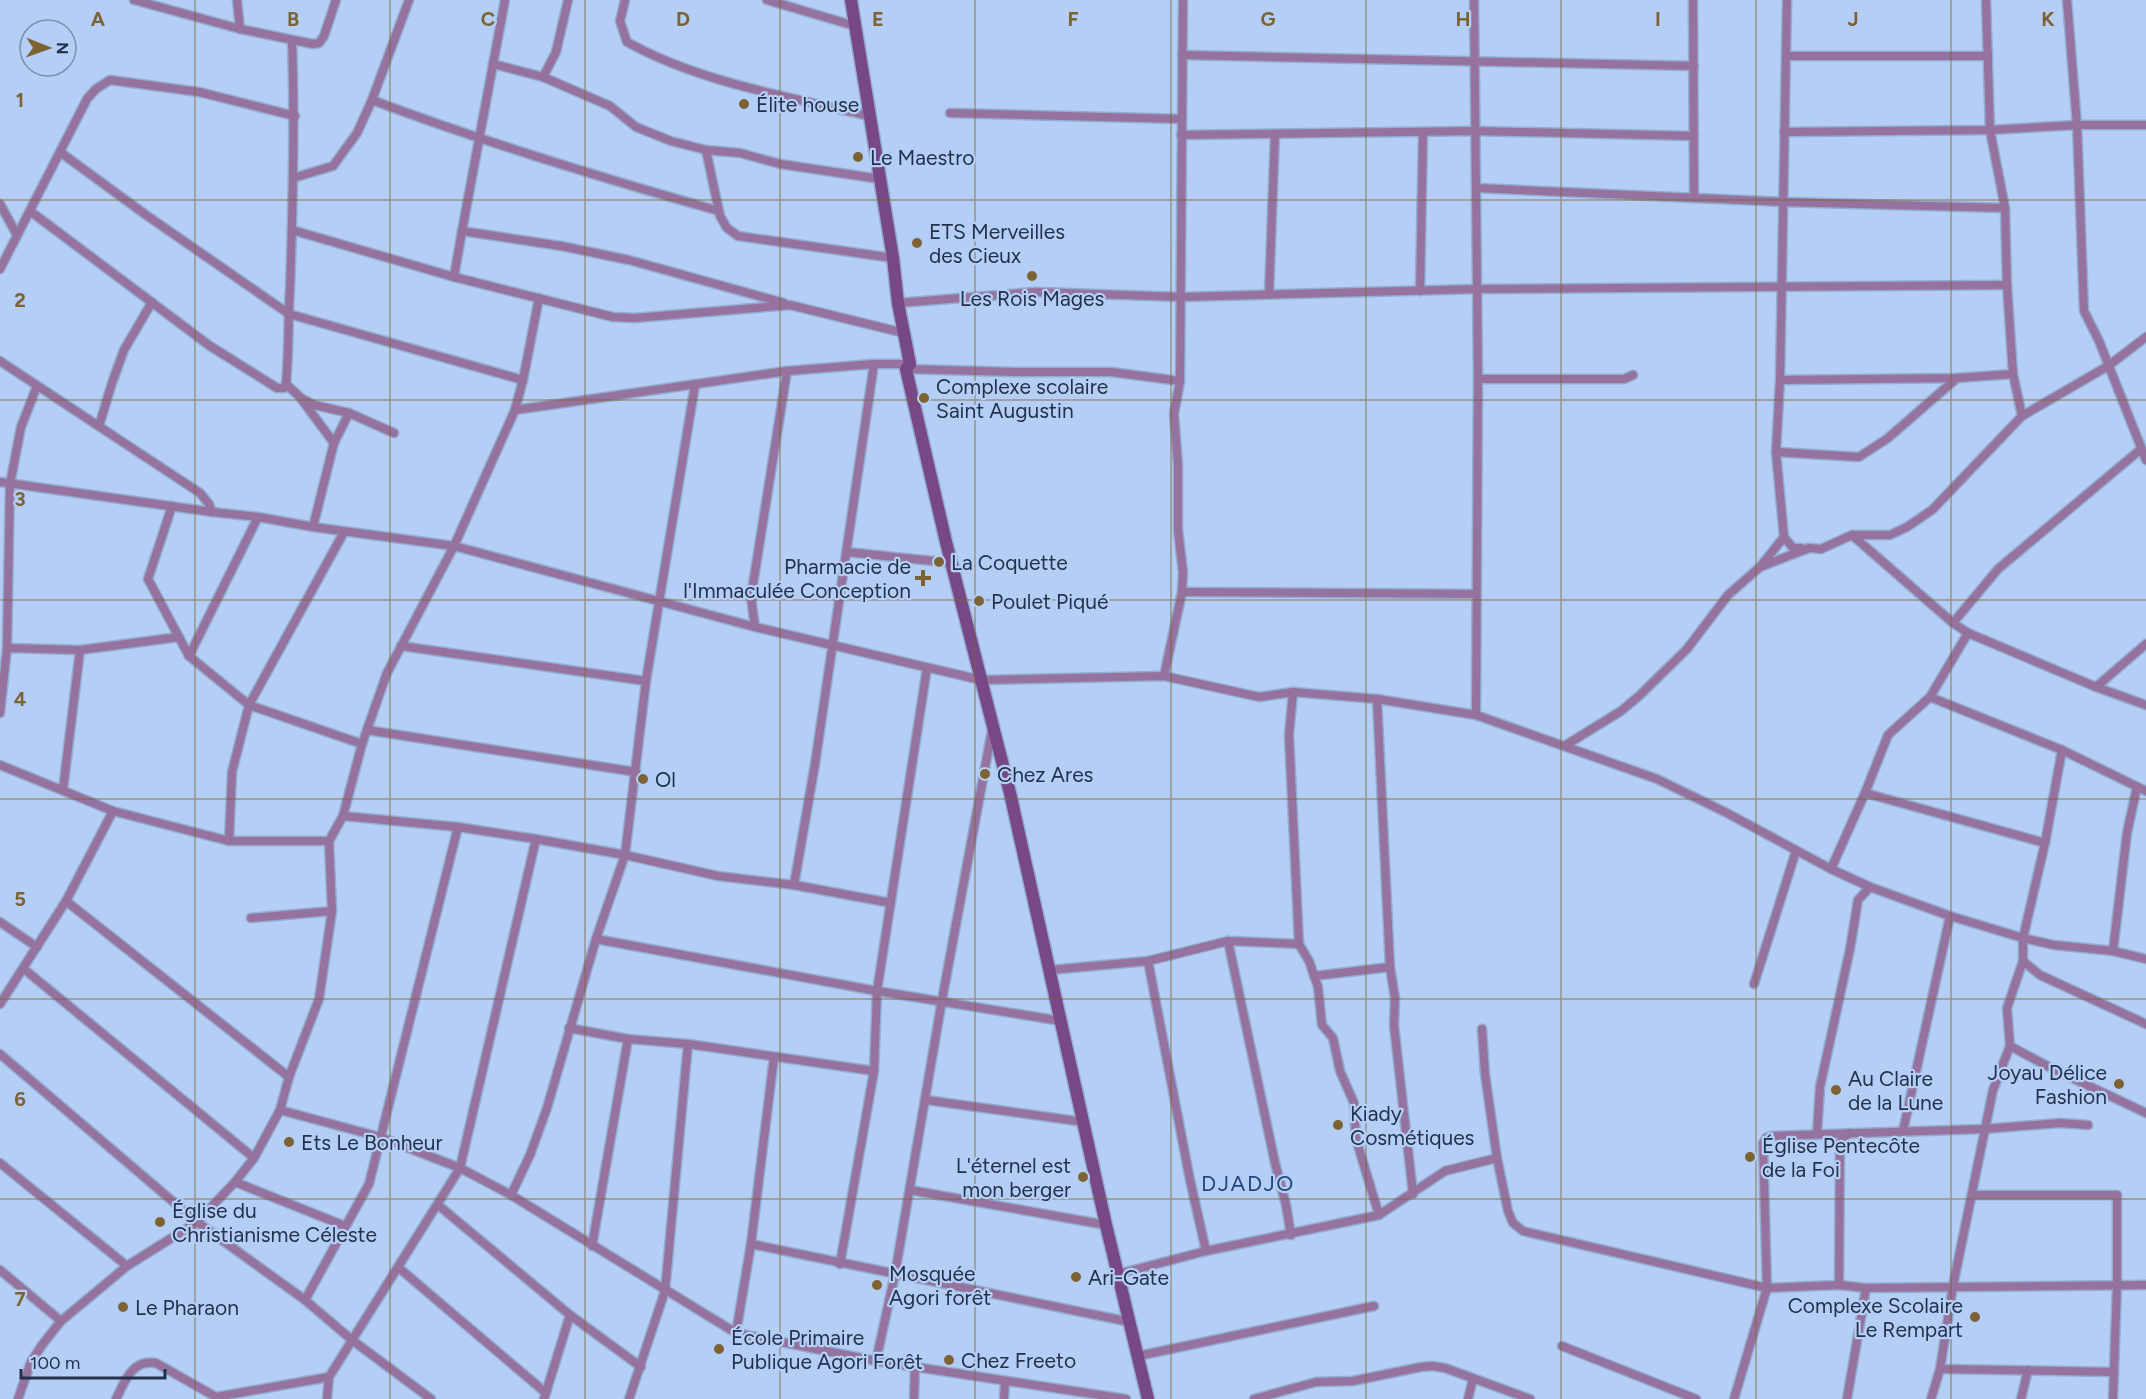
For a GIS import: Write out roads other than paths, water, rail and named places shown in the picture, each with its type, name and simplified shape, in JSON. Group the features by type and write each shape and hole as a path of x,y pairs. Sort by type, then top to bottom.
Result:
{"main road":[{"path":"851,0 893,258 908,367 952,563 993,724 1106,1225 1148,1399"}],"street":[{"path":"134,0 240,28 292,40 319,43 324,36 336,0"},
{"path":"237,0 240,28"},
{"path":"293,178 333,166 357,133 409,0"},
{"path":"454,277 505,0"},
{"path":"543,77 556,52 568,0"},
{"path":"625,0 620,21 627,42 652,56 683,69 722,80 869,117"},
{"path":"767,0 855,26"},
{"path":"1164,676 1182,592 1183,572 1178,530 1178,465 1174,414 1180,381 1182,297 1183,0"},
{"path":"1474,0 1478,379 1476,715"},
{"path":"1693,0 1694,198"},
{"path":"1787,0 1780,380 1776,452 1784,537 1793,548 1821,549 1852,535 1890,535 1907,527 1932,510 2022,416 2108,366 2146,337"},
{"path":"1986,0 1990,130 2005,208 2013,374 2022,416"},
{"path":"2067,0 2077,125 2084,311 2099,341 2146,460"},
{"path":"30,211 210,346 277,388 284,388 286,384 295,116 292,40"},
{"path":"1182,56 1694,66"},
{"path":"1786,56 1988,56"},
{"path":"493,64 543,77 610,106 636,127 670,141 706,150 740,153 780,164 880,179"},
{"path":"0,269 87,99 96,89 110,80 199,92 295,116"},
{"path":"372,99 443,127 608,180 719,211"},
{"path":"950,113 1182,119"},
{"path":"1784,132 1990,130 2077,125 2146,125"},
{"path":"1181,135 1476,131 1694,136"},
{"path":"1420,291 1423,132"},
{"path":"1269,294 1275,134"},
{"path":"706,150 719,211 727,228 738,236 893,258"},
{"path":"60,152 288,314 523,380"},
{"path":"1476,188 1783,202 2005,208"},
{"path":"0,204 17,235"},
{"path":"292,230 454,277 613,317 635,318 790,305"},
{"path":"462,231 561,246 629,260 790,305 904,333"},
{"path":"898,303 1036,292 1182,297 1477,289 2007,285"},
{"path":"18,1399 32,1362 61,1321 127,1266 197,1222 254,1158 280,1110 289,1077 320,999 332,911 328,841 343,816 362,744 387,673 454,546 515,410 539,298"},
{"path":"99,426 111,383 124,350 152,302"},
{"path":"0,361 200,493 212,512"},
{"path":"515,410 787,371 874,363 908,367 1015,372 1112,372 1180,381"},
{"path":"794,885 833,644 874,363"},
{"path":"755,627 751,597 787,371"},
{"path":"1780,380 1957,378 2013,374"},
{"path":"1478,379 1624,379 1634,375"},
{"path":"1776,452 1858,457 1888,438 1957,378"},
{"path":"286,384 301,398 334,443"},
{"path":"511,1195 530,1155 547,1108 596,939 625,855 646,681 695,385"},
{"path":"0,709 7,648 10,484 21,427 37,386"},
{"path":"301,398 315,405 349,413 394,433"},
{"path":"313,527 334,443 349,413"},
{"path":"1953,623 1998,569 2141,449"},
{"path":"0,482 454,546 755,627 981,680 1164,676 1259,697 1293,692 1377,699 1476,715 1657,779 1870,887 1950,916 2023,938 2054,945 2113,951 2146,959"},
{"path":"172,506 148,579 189,656 249,705 362,744"},
{"path":"189,656 258,517"},
{"path":"230,841 232,772 249,705 344,532"},
{"path":"1852,535 1953,623 1968,633 2096,687 2146,705"},
{"path":"1566,745 1621,711 1639,696 1687,649 1728,595 1760,567 1784,537"},
{"path":"1760,567 1809,548"},
{"path":"847,552 952,563"},
{"path":"1182,592 1476,594"},
{"path":"1831,869 1888,735 1930,697 1968,633"},
{"path":"7,648 80,650 179,637"},
{"path":"2096,687 2146,644"},
{"path":"401,646 646,681"},
{"path":"63,790 80,650"},
{"path":"840,1264 874,1071 877,991 927,668"},
{"path":"1293,692 1290,735 1299,944 1309,961 1318,987 1322,1025 1333,1038 1340,1071 1354,1103 1356,1139 1379,1215"},
{"path":"1930,697 2062,750 2146,791"},
{"path":"1377,699 1390,967 1395,999 1394,1025 1413,1194"},
{"path":"876,1361 895,1274 993,724"},
{"path":"367,730 636,772"},
{"path":"1931,1399 1940,1369 1953,1286 1992,1090 2010,1046 2007,1008 2023,961 2023,938 2045,843 2062,750"},
{"path":"0,765 113,811 230,841 328,841"},
{"path":"2113,951 2127,833 2137,787"},
{"path":"1865,793 2045,843"},
{"path":"0,1004 66,901 113,811"},
{"path":"343,816 536,839 625,855 718,876 794,885 891,903"},
{"path":"305,1300 369,1184 458,828"},
{"path":"327,1399 329,1377 460,1168 536,839"},
{"path":"1754,984 1796,851"},
{"path":"1817,1134 1820,1087 1850,949 1858,900 1870,887"},
{"path":"66,901 289,1077"},
{"path":"251,918 332,911"},
{"path":"1903,1131 1950,916"},
{"path":"0,922 37,947"},
{"path":"596,939 877,991 942,1000 1061,1022"},
{"path":"1050,970 1148,961 1228,941 1299,944"},
{"path":"1228,941 1286,1205 1290,1234"},
{"path":"1148,961 1206,1251"},
{"path":"2023,961 2040,975 2146,1024"},
{"path":"1314,976 1390,967"},
{"path":"24,969 254,1158"},
{"path":"569,1028 628,1039 688,1044 874,1071"},
{"path":"1482,1029 1485,1074 1497,1158 1508,1211 1513,1223 1523,1231 1767,1288 1839,1285 1866,1288 2146,1285"},
{"path":"592,1246 628,1039"},
{"path":"629,1399 665,1291 688,1044"},
{"path":"2010,1046 2050,1068 2146,1113"},
{"path":"0,1054 197,1222 305,1300 352,1340 431,1399"},
{"path":"736,1333 751,1244 774,1057"},
{"path":"926,1100 1084,1122"},
{"path":"280,1110 380,1137 460,1168 511,1195 736,1333 876,1361 1126,1399"},
{"path":"1734,1399 1767,1288 1763,1143 1766,1138 1817,1134 1984,1129 2060,1123 2088,1125"},
{"path":"1839,1285 1840,1142 1849,1133"},
{"path":"1118,1274 1206,1251 1379,1215 1445,1171 1497,1158"},
{"path":"0,1163 127,1266"},
{"path":"235,1182 345,1226"},
{"path":"910,1190 1106,1225"},
{"path":"1972,1195 2117,1195 2113,1399"},
{"path":"438,1205 570,1315 641,1367"},
{"path":"751,1244 1130,1322"},
{"path":"399,1268 545,1396 570,1315"},
{"path":"0,1270 61,1321"},
{"path":"1846,1399 1866,1288"},
{"path":"1138,1356 1374,1306"},
{"path":"1562,1346 1696,1399"},
{"path":"116,1399 133,1370 138,1365 147,1362 156,1363 216,1398 329,1377"},
{"path":"1254,1399 1316,1382 1353,1380 1421,1366 1445,1368 1530,1399"},
{"path":"914,1399 915,1367"},
{"path":"1940,1369 2114,1372"},
{"path":"2021,1399 2028,1370"},
{"path":"1468,1399 1473,1379"},
{"path":"1004,1399 1005,1381"}],"place":[{"name":"Élite house","path":"744,104"},
{"name":"Le Maestro","path":"858,157"},
{"name":"ETS Merveilles des Cieux","path":"917,243"},
{"name":"Les Rois Mages","path":"1032,276"},
{"name":"Complexe scolaire Saint Augustin","path":"924,398"},
{"name":"La Coquette","path":"939,562"},
{"name":"Pharmacie de l'Immaculée Conception","path":"923,578"},
{"name":"Poulet Piqué","path":"979,601"},
{"name":"Chez Ares","path":"985,774"},
{"name":"Ol","path":"643,779"},
{"name":"Joyau Délice Fashion","path":"2119,1084"},
{"name":"Au Claire de la Lune","path":"1836,1090"},
{"name":"Kiady Cosmétiques","path":"1338,1125"},
{"name":"Ets Le Bonheur","path":"289,1142"},
{"name":"Église Pentecôte de la Foi","path":"1750,1157"},
{"name":"L'éternel est mon berger","path":"1083,1177"},
{"name":"Église du Christianisme Céleste","path":"160,1222"},
{"name":"Ari-Gate","path":"1076,1277"},
{"name":"Mosquée Agori forêt","path":"877,1285"},
{"name":"Le Pharaon","path":"123,1307"},
{"name":"Complexe Scolaire Le Rempart","path":"1975,1317"},
{"name":"École Primaire Publique Agori Forêt","path":"719,1349"},
{"name":"Chez Freeto","path":"949,1360"}],"district":[{"name":"DJADJO","path":"1248,1183"}]}
